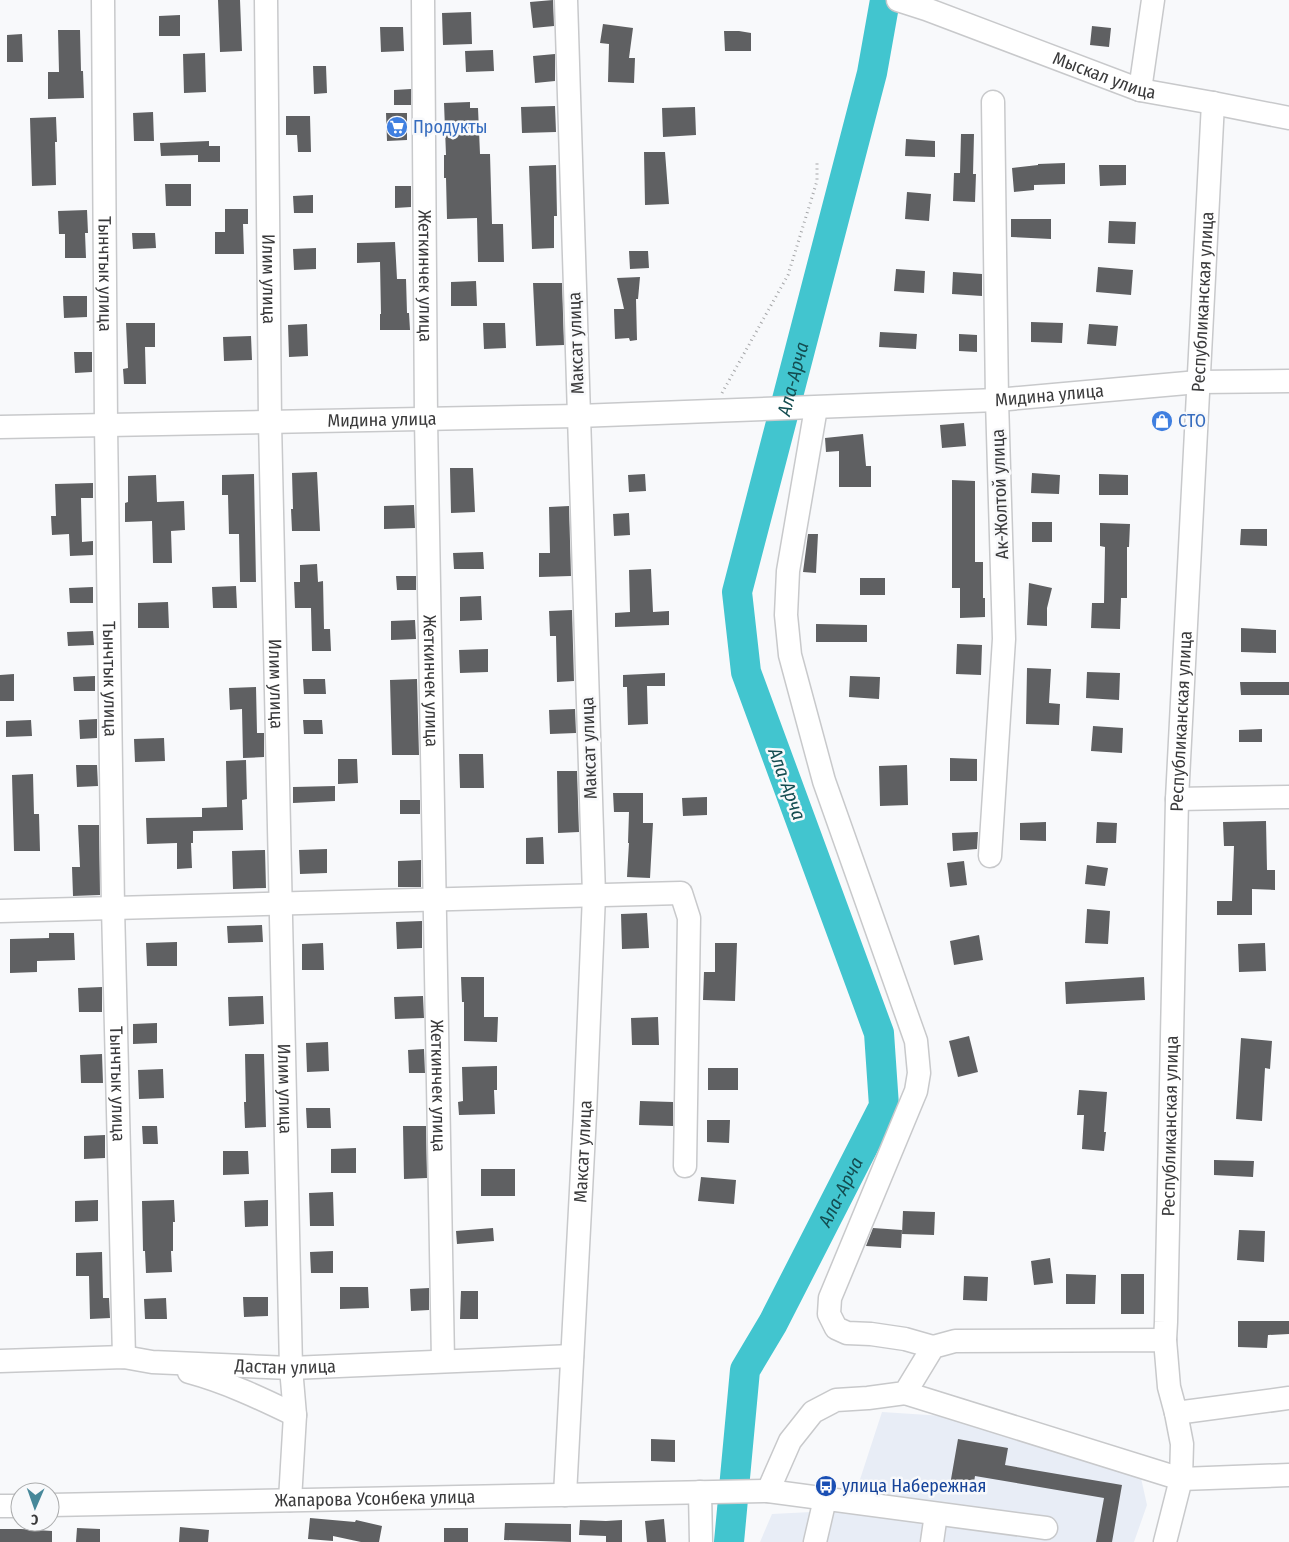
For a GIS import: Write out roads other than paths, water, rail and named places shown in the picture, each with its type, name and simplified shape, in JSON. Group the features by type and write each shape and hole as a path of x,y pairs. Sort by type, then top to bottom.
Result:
{"street":[{"name":"Тынчтык улица","path":"103,0 106,425 113,907 124,1357"},
{"name":"Илим улица","path":"266,0 270,422 291,1368 295,1415 290,1500"},
{"name":"Жеткинчек улица","path":"423,0 426,419 444,1361"},
{"name":"Максат улица","path":"565,1495 585,1114 594,895 566,0"},
{"name":"Мыскал улица","path":"898,0 1140,90 1289,118"},
{"path":"1140,90 1152,0"},
{"name":"Ак-Жолтой улица","path":"990,856 1004,639 997,400 993,102"},
{"name":"Республиканская улица","path":"1165,1542 1181,1479 1182,1444 1169,1387 1165,1340 1178,799 1213,103"},
{"name":"Мидина улица","path":"0,427 578,416 812,408 997,400 1198,382 1289,381"},
{"path":"812,408 788,571 786,615 790,655 824,781 916,1040 919,1073 916,1091 830,1298 829,1314 836,1328 847,1333 905,1339 933,1347 955,1341 1165,1340"},
{"path":"1178,799 1289,797"},
{"path":"0,911 681,893 689,918 685,1166"},
{"path":"905,1394 933,1347"},
{"name":"Дастан улица","path":"0,1361 124,1357 152,1362 291,1368 572,1356"},
{"path":"152,1362 209,1377 240,1389 295,1415"},
{"path":"768,1491 790,1441 813,1412 836,1400 905,1394 1181,1479 1289,1475"},
{"path":"1176,1413 1289,1398"},
{"name":"Жапарова Усонбека улица","path":"60,1505 768,1491 1046,1528"},
{"path":"700,1492 702,1542"},
{"path":"815,1542 825,1499"},
{"path":"932,1542 936,1514"}],"waterway":[{"name":"Ала-Арча","path":"729,1542 745,1370 773,1323 884,1106 879,1033 746,672 737,592 872,73 885,0"}],"place":[{"name":"Продукты","path":"397,127"},
{"name":"СТО","path":"1162,421"},
{"name":"улица Набережная","path":"826,1486"}]}
